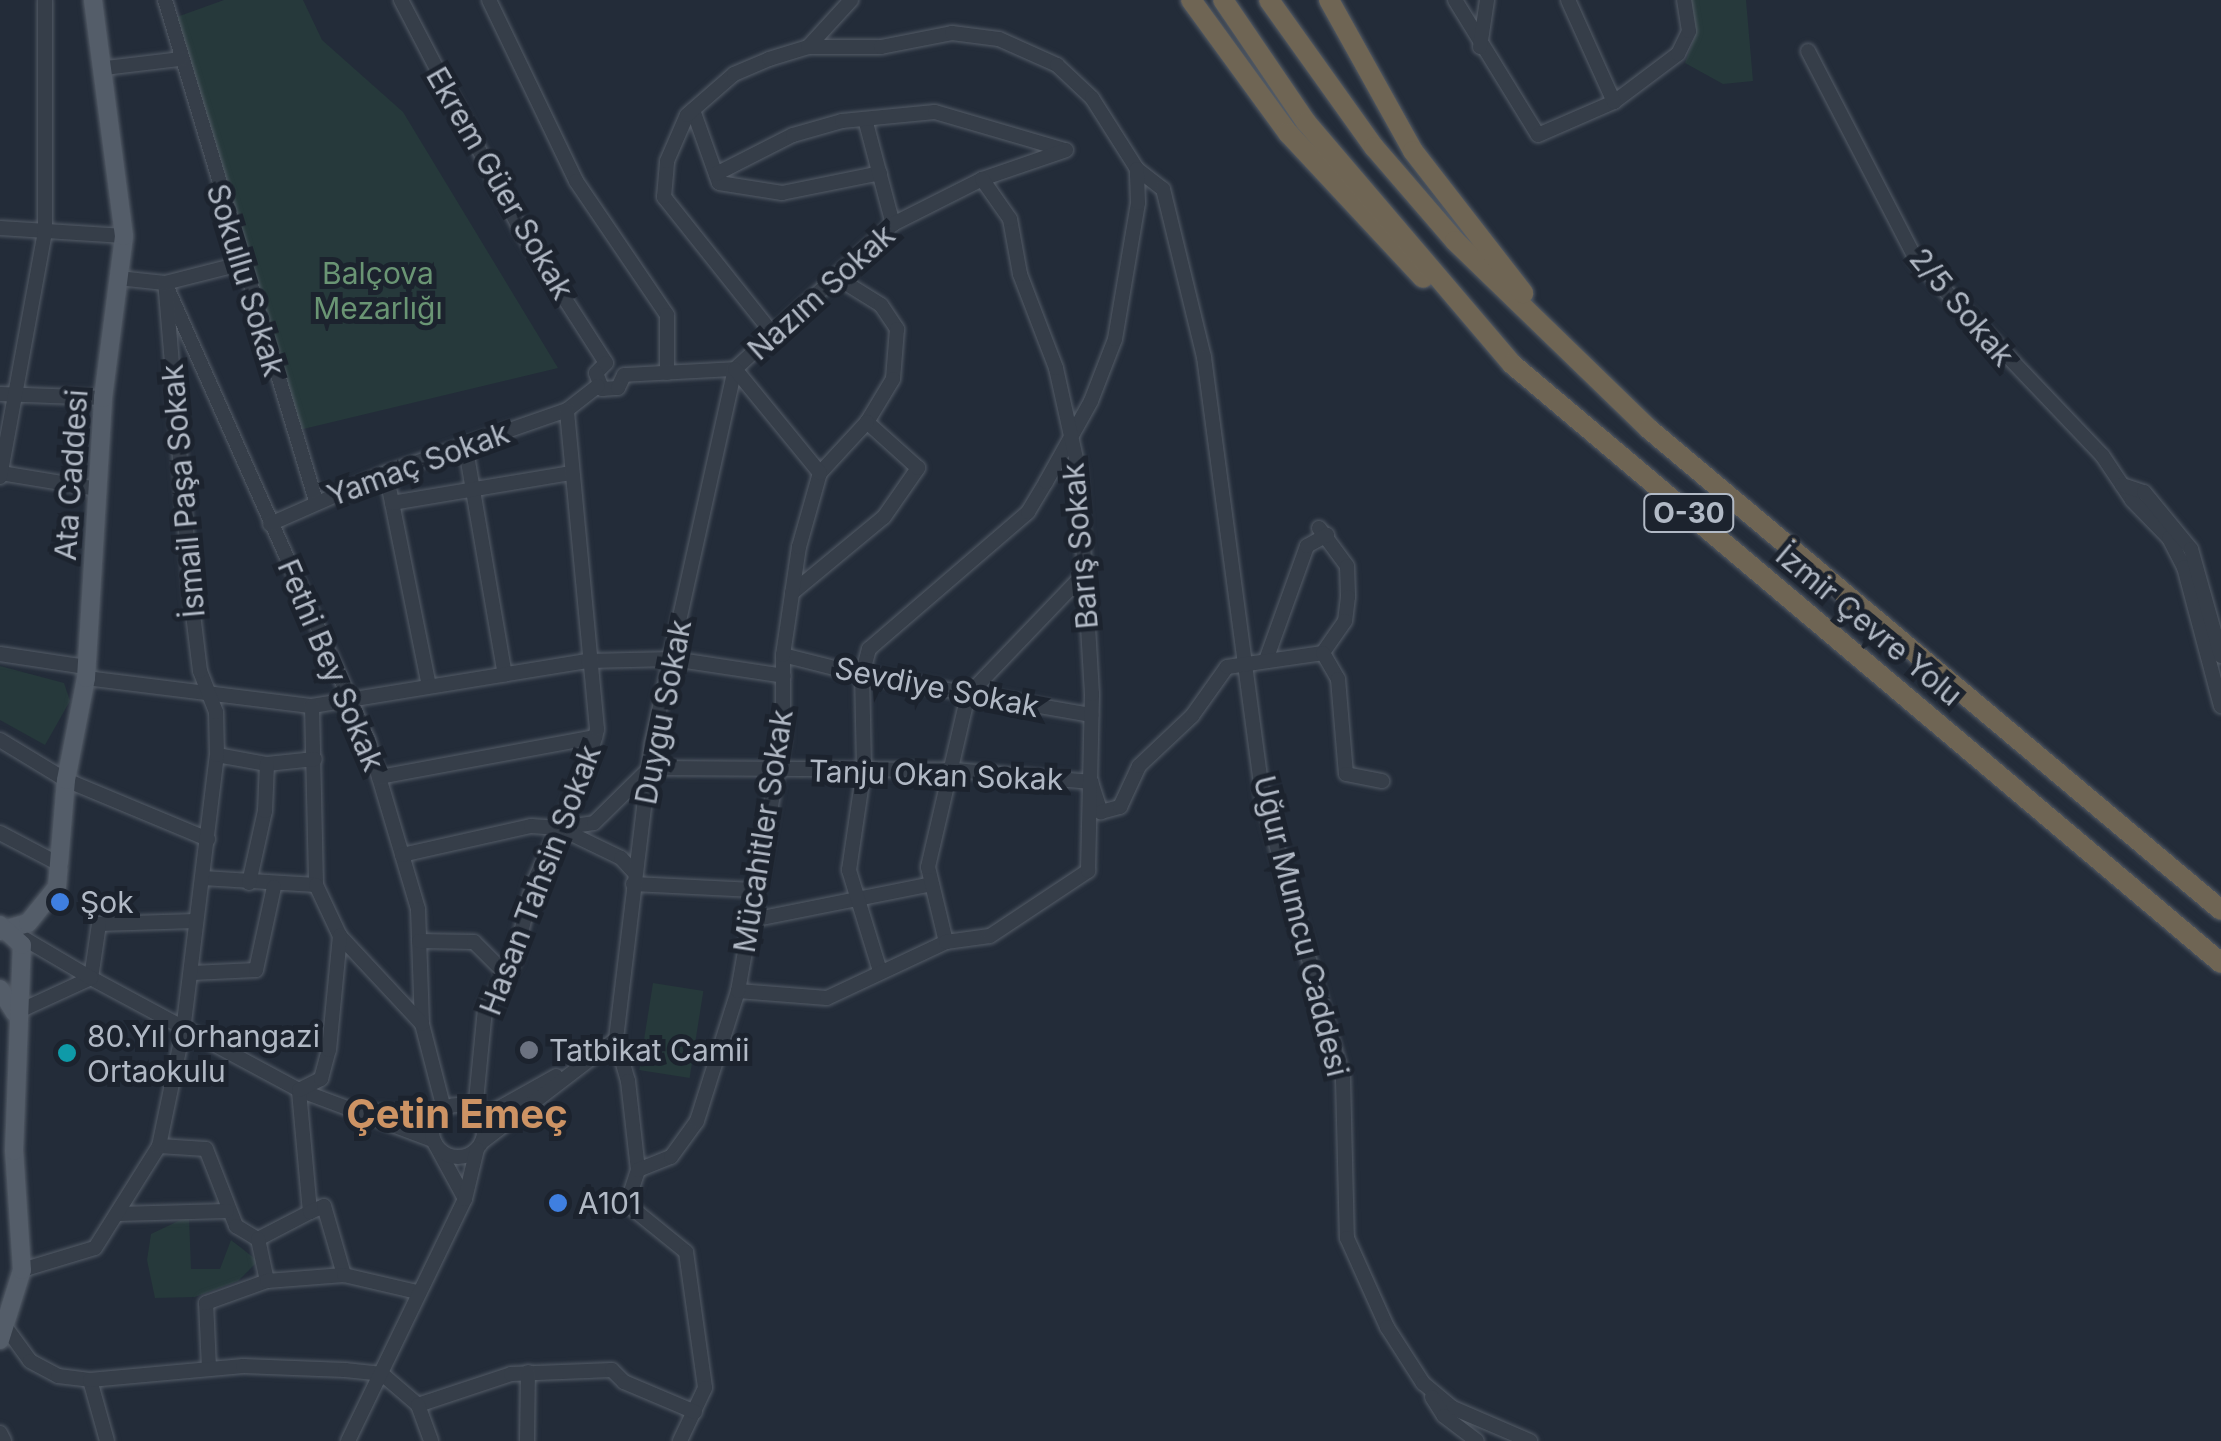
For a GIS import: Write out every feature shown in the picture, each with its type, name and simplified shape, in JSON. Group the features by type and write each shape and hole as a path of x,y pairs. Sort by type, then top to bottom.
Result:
{"highway":[{"path":"1192,0 1217,42 1352,208 1512,364"},
{"name":"İzmir Çevre Yolu","path":"1223,0 1306,122 1512,364 2221,963"},
{"name":"İzmir Çevre Yolu","path":"1269,0 1374,147 1455,240 1649,429 2221,910"},
{"path":"1329,0 1413,151 1556,339"}],"main road":[{"name":"Ata Caddesi","path":"0,960 9,934 44,910 61,865 66,780 86,672 103,398 124,236 105,68 93,0"},
{"path":"4,1335 22,1276 7,1151 7,1061 15,1014 9,934"},
{"path":"0,989 15,1014"}],"street":[{"path":"45,0 44,232 8,394 0,475 98,489"},
{"name":"Sokullu Sokak","path":"164,0 240,264 316,501"},
{"name":"Ekrem Güer Sokak","path":"401,0 405,16 520,229 606,363"},
{"path":"405,16 414,0"},
{"path":"490,0 576,181 667,315 667,373"},
{"path":"773,334 664,197 667,161 693,110 734,74 808,47 852,0"},
{"path":"1454,0 1538,135 1614,102 1678,54 1689,30 1684,0"},
{"path":"1480,47 1487,0"},
{"path":"1568,0 1614,102"},
{"name":"Uğur Mumcu Caddesi","path":"808,47 881,47 952,33 998,39 1056,65 1092,98 1137,169 1163,189 1204,357 1217,487 1248,664 1263,798 1343,1080 1347,1238 1387,1327 1422,1383 1453,1408 1530,1441"},
{"name":"2/5 Sokak","path":"1808,51 1916,261 2102,455 2122,485 2169,538 2184,566 2221,706"},
{"path":"105,68 180,58"},
{"path":"693,110 720,182 747,192 782,194 880,174"},
{"name":"Nazım Sokak","path":"624,375 736,369 893,224 982,178 1066,150 934,112 865,119"},
{"path":"716,174 794,135 865,119 893,224"},
{"path":"880,972 850,870 864,768 862,676 869,649 1028,512 1115,339 1138,203 1137,169"},
{"name":"Barış Sokak","path":"946,942 990,936 1088,870 1092,715 1080,472 1056,368 1020,274 1010,220 982,178"},
{"path":"0,228 124,236"},
{"path":"118,278 165,284 240,264"},
{"path":"736,369 820,472 867,422 892,380 897,330 881,305 836,277"},
{"name":"Fethi Bey Sokak","path":"165,284 351,704 379,777 418,909 422,1024 441,1112"},
{"name":"İsmail Paşa Sokak","path":"0,1282 95,1248 159,1146 183,1031 217,756 193,614 165,284"},
{"path":"598,386 596,373 606,363 624,375"},
{"name":"Duygu Sokak","path":"616,1039 650,768 701,502 736,369"},
{"name":"Yamaç Sokak","path":"270,524 386,473 567,410 598,386 614,390 624,375"},
{"path":"8,394 103,398"},
{"name":"Hasan Tahsin Sokak","path":"478,1114 485,1009 506,974 532,884 559,828 594,737 567,410"},
{"path":"792,593 884,517 918,468 867,422"},
{"path":"465,444 504,675"},
{"path":"392,503 572,472"},
{"name":"Mücahitler Sokak","path":"638,1170 670,1157 698,1121 738,991 776,770 783,654 792,593 820,472"},
{"path":"386,473 429,686"},
{"name":"2/5 Sokak","path":"2122,485 2144,492 2191,548 2221,656"},
{"path":"1248,664 1323,653 1344,621 1347,566 1323,532 1307,546 1266,660"},
{"path":"738,991 827,998 946,942 928,867 954,770 968,695 1083,575"},
{"path":"1323,653 1338,679 1346,774 1382,781"},
{"path":"0,654 209,697 312,706 351,704 429,686 588,661 673,659 784,676"},
{"name":"Sevdiye Sokak","path":"783,654 862,676 1092,715"},
{"name":"Tanju Okan Sokak","path":"650,768 954,770 1092,782 1101,812 1120,807 1139,766 1192,716 1227,667 1248,664"},
{"path":"312,706 316,886 340,936 422,1024"},
{"path":"379,777 594,737"},
{"path":"0,740 66,780 208,839"},
{"path":"217,756 266,764 315,759"},
{"path":"249,883 266,811 266,764"},
{"path":"402,855 531,826 559,828 594,822 650,768"},
{"path":"559,828 621,858 634,878 754,890 757,920 932,884"},
{"path":"0,833 61,865"},
{"path":"203,878 274,887 316,886"},
{"path":"192,973 256,970 274,887"},
{"path":"91,978 99,924 196,921"},
{"path":"9,934 299,1090 433,1140 452,1156 479,1146 508,1128 616,1039 628,1080 638,1170 627,1204 686,1252 705,1388 680,1441"},
{"path":"299,1090 320,1079 329,1050 340,936"},
{"path":"419,941 474,942 506,974"},
{"path":"15,1014 91,978"},
{"path":"478,1114 600,1051"},
{"path":"299,1090 303,1188 310,1212"},
{"path":"351,1112 441,1112 460,1105 478,1114"},
{"path":"441,1112 433,1140 465,1199"},
{"path":"348,1441 465,1199 479,1146 478,1114"},
{"path":"159,1146 206,1149 236,1226 258,1239 267,1281"},
{"path":"258,1239 324,1206 344,1275"},
{"path":"118,1214 228,1211"},
{"path":"210,1368 206,1303 267,1281 344,1275 417,1292"},
{"path":"4,1335 30,1361 58,1376 90,1380 210,1368 382,1374 418,1405 432,1441"},
{"path":"418,1405 528,1372 612,1370 624,1382 695,1412"},
{"path":"527,1441 528,1372"},
{"path":"90,1380 107,1441"},
{"path":"1422,1383 1444,1416 1477,1441"},
{"path":"0,1434 4,1441"}],"green space":[{"name":"Balçova Mezarlığı","path":"224,0 303,0 322,40 403,112 558,368 299,430 174,18"},
{"path":"1691,0 1746,0 1753,81 1723,84 1685,63 1696,33"},
{"path":"0,666 64,683 70,701 45,745 0,720"},
{"path":"653,983 703,991 690,1078 639,1070"},
{"path":"189,1216 191,1269 220,1269 231,1240 258,1261 238,1281 195,1297 155,1298 147,1260 151,1234"}],"place":[{"name":"Şok","path":"60,902"},
{"name":"Tatbikat Camii","path":"529,1050"},
{"name":"80.Yıl Orhangazi Ortaokulu","path":"67,1053"},
{"name":"A101","path":"558,1203"}],"district":[{"name":"Çetin Emeç","path":"457,1114"}]}
